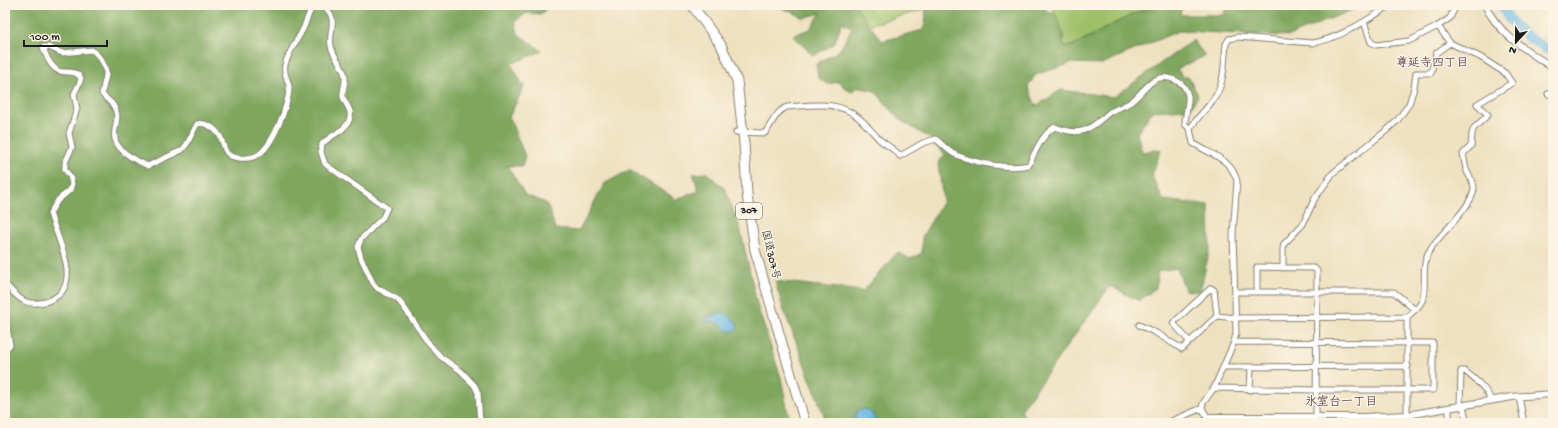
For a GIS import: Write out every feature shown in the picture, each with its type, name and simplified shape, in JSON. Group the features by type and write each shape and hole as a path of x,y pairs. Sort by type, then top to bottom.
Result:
{"highway":[{"name":"国道307号","path":"692,5 721,45 737,81 739,133 755,250 805,423"}],"street":[{"path":"1190,129 1216,95 1222,81 1226,44 1229,39 1233,37 1253,37 1313,43 1324,41 1364,22 1391,5"},
{"path":"1364,22 1371,42 1376,45 1409,41 1450,18 1456,5"},
{"path":"1485,5 1502,30 1520,45 1553,68"},
{"path":"5,284 26,303 34,304 55,298 63,291 66,278 67,263 50,213 58,200 70,190 72,184 70,176 65,170 65,163 72,147 69,133 77,109 74,94 81,78 75,72 56,70 50,64 43,47 49,47 62,53 92,50 96,53 105,66 106,73 102,94 113,105 117,115 114,138 125,152 148,166 182,150 187,144 197,124 203,123 209,125 219,135 226,152 230,156 253,158 259,155 271,140 277,129 287,101 289,87 284,71 289,56 304,28 311,10 316,6 323,6 327,9 332,18 331,45 334,55 346,78 343,97 351,112 348,124 322,144 321,152 325,164 387,208 383,217 361,239 358,247 361,258 376,288 397,299 429,344 441,357 461,371 475,386 478,392 480,423"},
{"path":"1139,325 1182,348 1217,316 1236,318 1407,317 1415,310 1422,302 1424,269 1430,248 1455,221 1470,199 1474,189 1463,154 1471,146 1474,128 1488,115 1478,104 1512,82 1505,72 1450,42 1438,26"},
{"path":"1282,268 1284,244 1303,224 1315,198 1333,173 1397,121 1409,104 1414,88 1416,73 1431,73 1436,53 1450,42"},
{"path":"739,133 765,133 776,116 783,109 832,105 850,111 880,140 900,156 923,143 936,139 955,154 994,166 1021,167 1030,165 1046,134 1055,127 1073,132 1084,130 1131,101 1148,84 1158,78 1168,78 1179,82 1186,90 1188,98 1185,113 1185,124 1190,129 1193,143 1228,163 1235,172 1237,181 1233,234 1236,292 1236,333 1224,367 1214,388 1203,403 1202,408 1207,420 1270,420 1316,417 1362,420 1462,407 1491,400 1553,394"},
{"path":"1257,291 1257,267 1314,268 1317,271 1316,417"},
{"path":"1189,341 1173,323 1211,288 1214,290 1217,316"},
{"path":"1236,292 1394,292 1415,310"},
{"path":"1407,317 1407,415"},
{"path":"5,318 10,345 5,349"},
{"path":"1214,388 1250,390 1433,390 1433,342 1234,342"},
{"path":"1224,367 1408,366"},
{"path":"1250,390 1251,367"},
{"path":"1467,423 1462,407 1461,371 1465,371 1485,388 1491,400"},
{"path":"1519,397 1524,423"},
{"path":"1167,423 1202,408"},
{"path":"1449,408 1449,423"}],"green space":[{"path":"5,5 549,5 541,14 527,13 515,21 518,34 542,51 511,64 524,87 509,117 525,156 522,166 508,166 525,195 546,203 555,229 579,231 604,184 629,170 676,199 699,191 693,174 707,173 725,189 740,228 758,308 781,378 790,423 5,423"},
{"path":"769,5 854,5 882,41 923,30 926,18 925,5 1042,5 1047,11 1055,12 1063,34 1063,45 1070,47 1133,14 1157,5 1182,5 1180,15 1225,15 1224,5 1364,5 1289,36 1178,31 1102,64 1072,63 1035,75 1028,87 1036,106 1061,90 1114,97 1193,40 1205,56 1177,69 1183,77 1189,77 1198,96 1190,109 1152,111 1137,134 1142,152 1161,149 1152,176 1163,200 1209,205 1210,248 1200,292 1185,290 1177,268 1158,271 1156,288 1139,301 1110,286 1021,410 1028,423 827,423 783,308 775,281 863,291 898,252 910,259 922,253 922,237 943,201 938,163 945,155 928,137 900,120 875,91 858,87 851,92 838,82 827,84 818,78 816,64 840,50 852,28 842,22 834,44 813,56 793,35 810,29 821,13 803,18 791,11"},
{"path":"855,5 923,5 923,10 869,25"},
{"path":"1052,5 1157,5 1133,14 1070,47 1063,45 1063,34"}],"water":[{"path":"721,312 731,317 738,325 736,330 729,331 718,323 704,321 706,318"},
{"path":"864,409 869,410 878,423 857,423 855,417 856,412"}],"waterway":[{"path":"1502,5 1510,21 1516,27 1530,39 1553,53"}],"district":[{"name":"尊延寺四丁目","path":"1432,64"},
{"name":"氷室台一丁目","path":"1341,403"}]}
